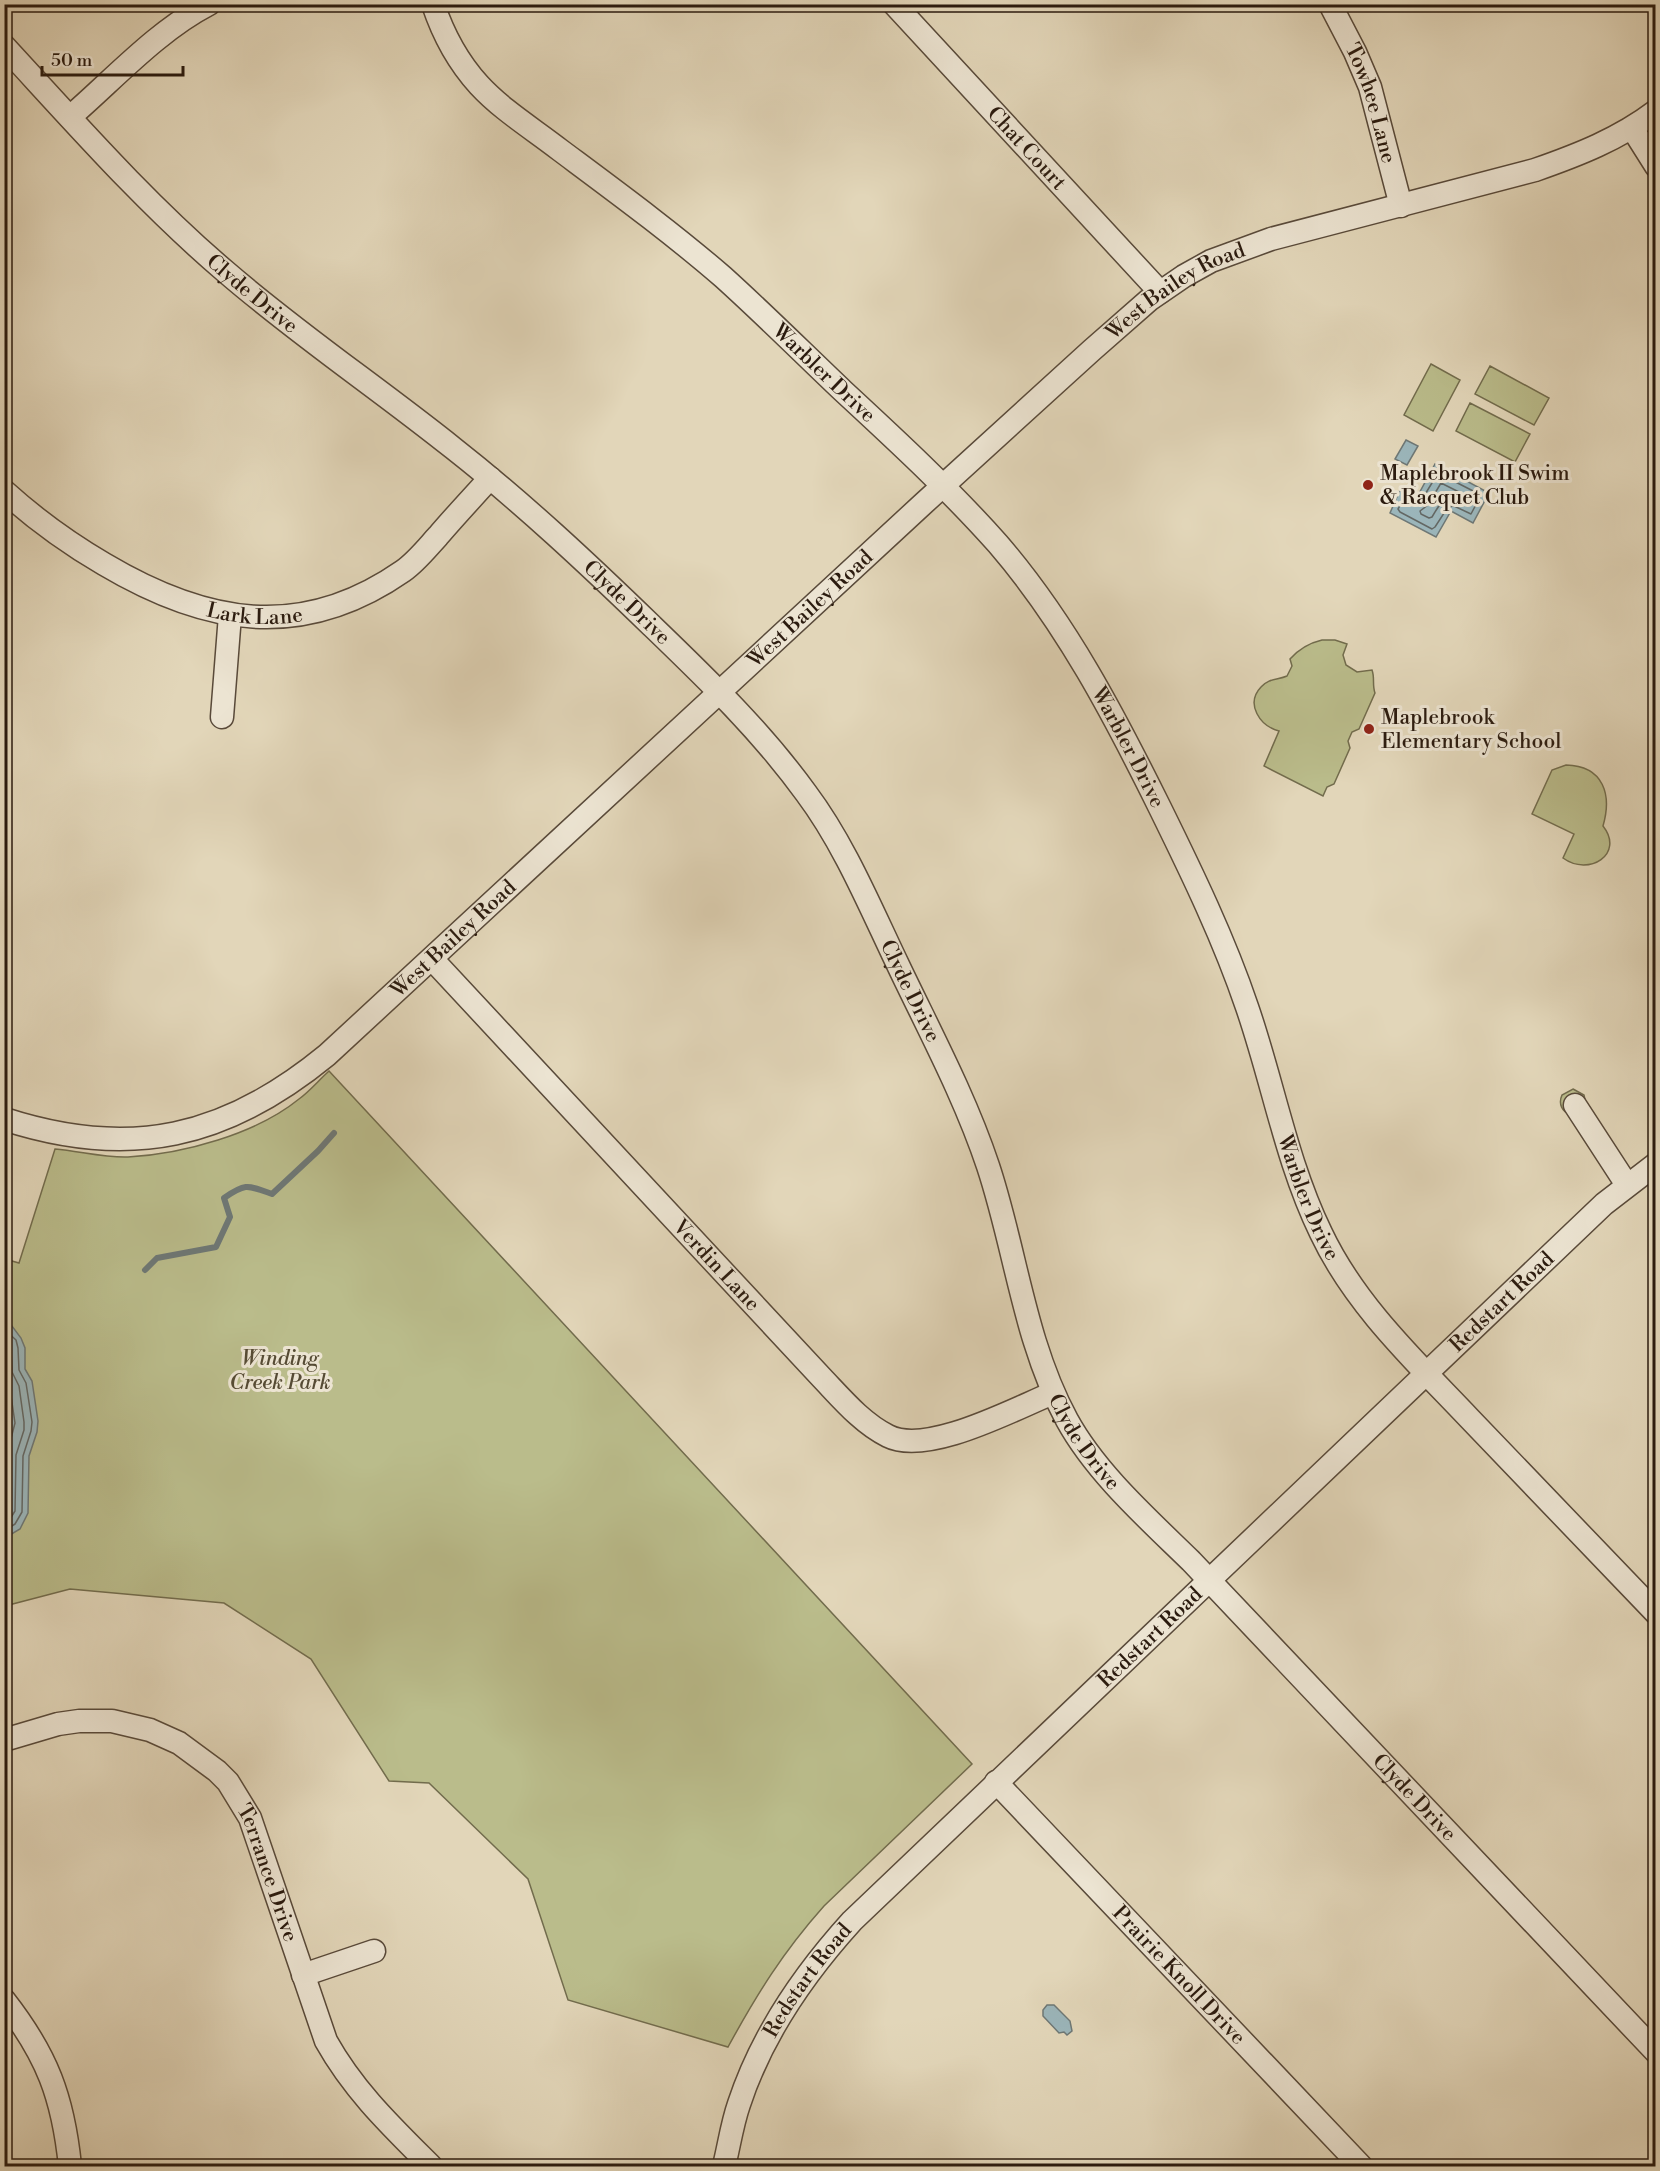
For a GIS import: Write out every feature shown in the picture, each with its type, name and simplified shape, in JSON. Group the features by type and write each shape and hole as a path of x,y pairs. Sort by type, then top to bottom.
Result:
{"street":[{"path":"70,117 152,44 180,22 209,4"},
{"name":"Warbler Drive","path":"434,4 447,39 479,85 506,109 672,234 726,280 921,464 996,542 1018,569 1076,650 1117,720 1187,865 1241,988 1265,1063 1293,1165 1321,1233 1342,1271 1357,1293 1425,1372 1656,1612"},
{"name":"Chat Court","path":"894,4 1160,292"},
{"name":"Towhee Lane","path":"1330,4 1370,87 1401,206"},
{"name":"Clyde Drive","path":"4,46 168,219 228,274 490,478 544,523 721,692 782,761 811,798 860,886 951,1076 988,1165 1040,1360 1053,1393 1070,1426 1122,1493 1208,1580 1656,2052"},
{"name":"West Bailey Road","path":"4,1119 29,1127 83,1138 112,1140 160,1137 214,1123 260,1102 299,1077 327,1055 1092,350 1160,292 1211,261 1271,239 1535,170 1603,143 1632,128 1656,111"},
{"path":"1632,128 1656,166"},
{"name":"Lark Lane","path":"4,491 48,527 118,573 191,605 230,615 261,618 306,614 346,602 365,594 405,570 490,478"},
{"path":"222,717 230,615"},
{"name":"Verdin Lane","path":"432,959 814,1370 855,1412 876,1429 900,1441 916,1442 939,1438 1053,1393"},
{"path":"1575,1105 1627,1185"},
{"name":"Redstart Road","path":"724,2166 744,2088 767,2038 821,1955 852,1921 1425,1372 1627,1185 1656,1164"},
{"name":"Terrance Drive","path":"4,1740 58,1724 79,1721 112,1721 150,1730 179,1743 196,1753 228,1782 245,1808 326,2041 359,2092 431,2166"},
{"name":"Prairie Knoll Drive","path":"996,1782 1361,2166"},
{"path":"303,1974 374,1951"},
{"path":"4,2000 39,2050 50,2074 62,2111 70,2166"}],"green space":[{"path":"1431,364 1460,380 1433,431 1404,415"},
{"path":"1490,366 1549,398 1534,425 1475,394"},
{"path":"1470,403 1530,434 1515,462 1456,431"},
{"path":"1322,640 1335,640 1347,644 1343,655 1346,665 1357,672 1372,670 1375,693 1359,729 1352,732 1348,741 1350,748 1334,784 1327,787 1323,796 1264,766 1279,731 1261,719 1257,714 1254,700 1264,684 1287,676 1292,666 1290,659 1297,652"},
{"path":"1566,765 1589,771 1597,777 1605,793 1606,815 1603,826 1609,836 1610,845 1601,860 1593,864 1573,863 1563,858 1574,834 1532,814 1552,770"},
{"name":"Winding Creek Park","path":"329,1071 972,1764 824,1906 772,1974 728,2047 568,2000 528,1879 429,1783 389,1781 311,1659 224,1603 70,1589 5,1606 5,1259 19,1263 55,1149 128,1157 195,1147 240,1132 282,1111 303,1096"},
{"path":"1573,1089 1584,1095 1586,1104 1571,1115 1563,1110 1560,1102 1562,1095"}],"water":[{"path":"1406,440 1418,446 1407,465 1395,459"},
{"path":"1435,464 1489,493 1473,523 1451,511 1436,537 1390,513 1400,490 1417,497"},
{"path":"5,1323 12,1326 25,1348 25,1369 32,1381 38,1421 29,1456 28,1513 20,1529 5,1538"},
{"path":"1047,2005 1054,2005 1070,2021 1072,2031 1067,2035 1064,2032 1059,2033 1043,2016 1043,2010"}],"waterway":[{"path":"145,1270 157,1258 216,1247 230,1217 224,1198 247,1187 272,1194 334,1133"}],"place":[{"name":"Maplebrook II Swim & Racquet Club","path":"1368,485"},
{"name":"Maplebrook Elementary School","path":"1369,729"}]}
